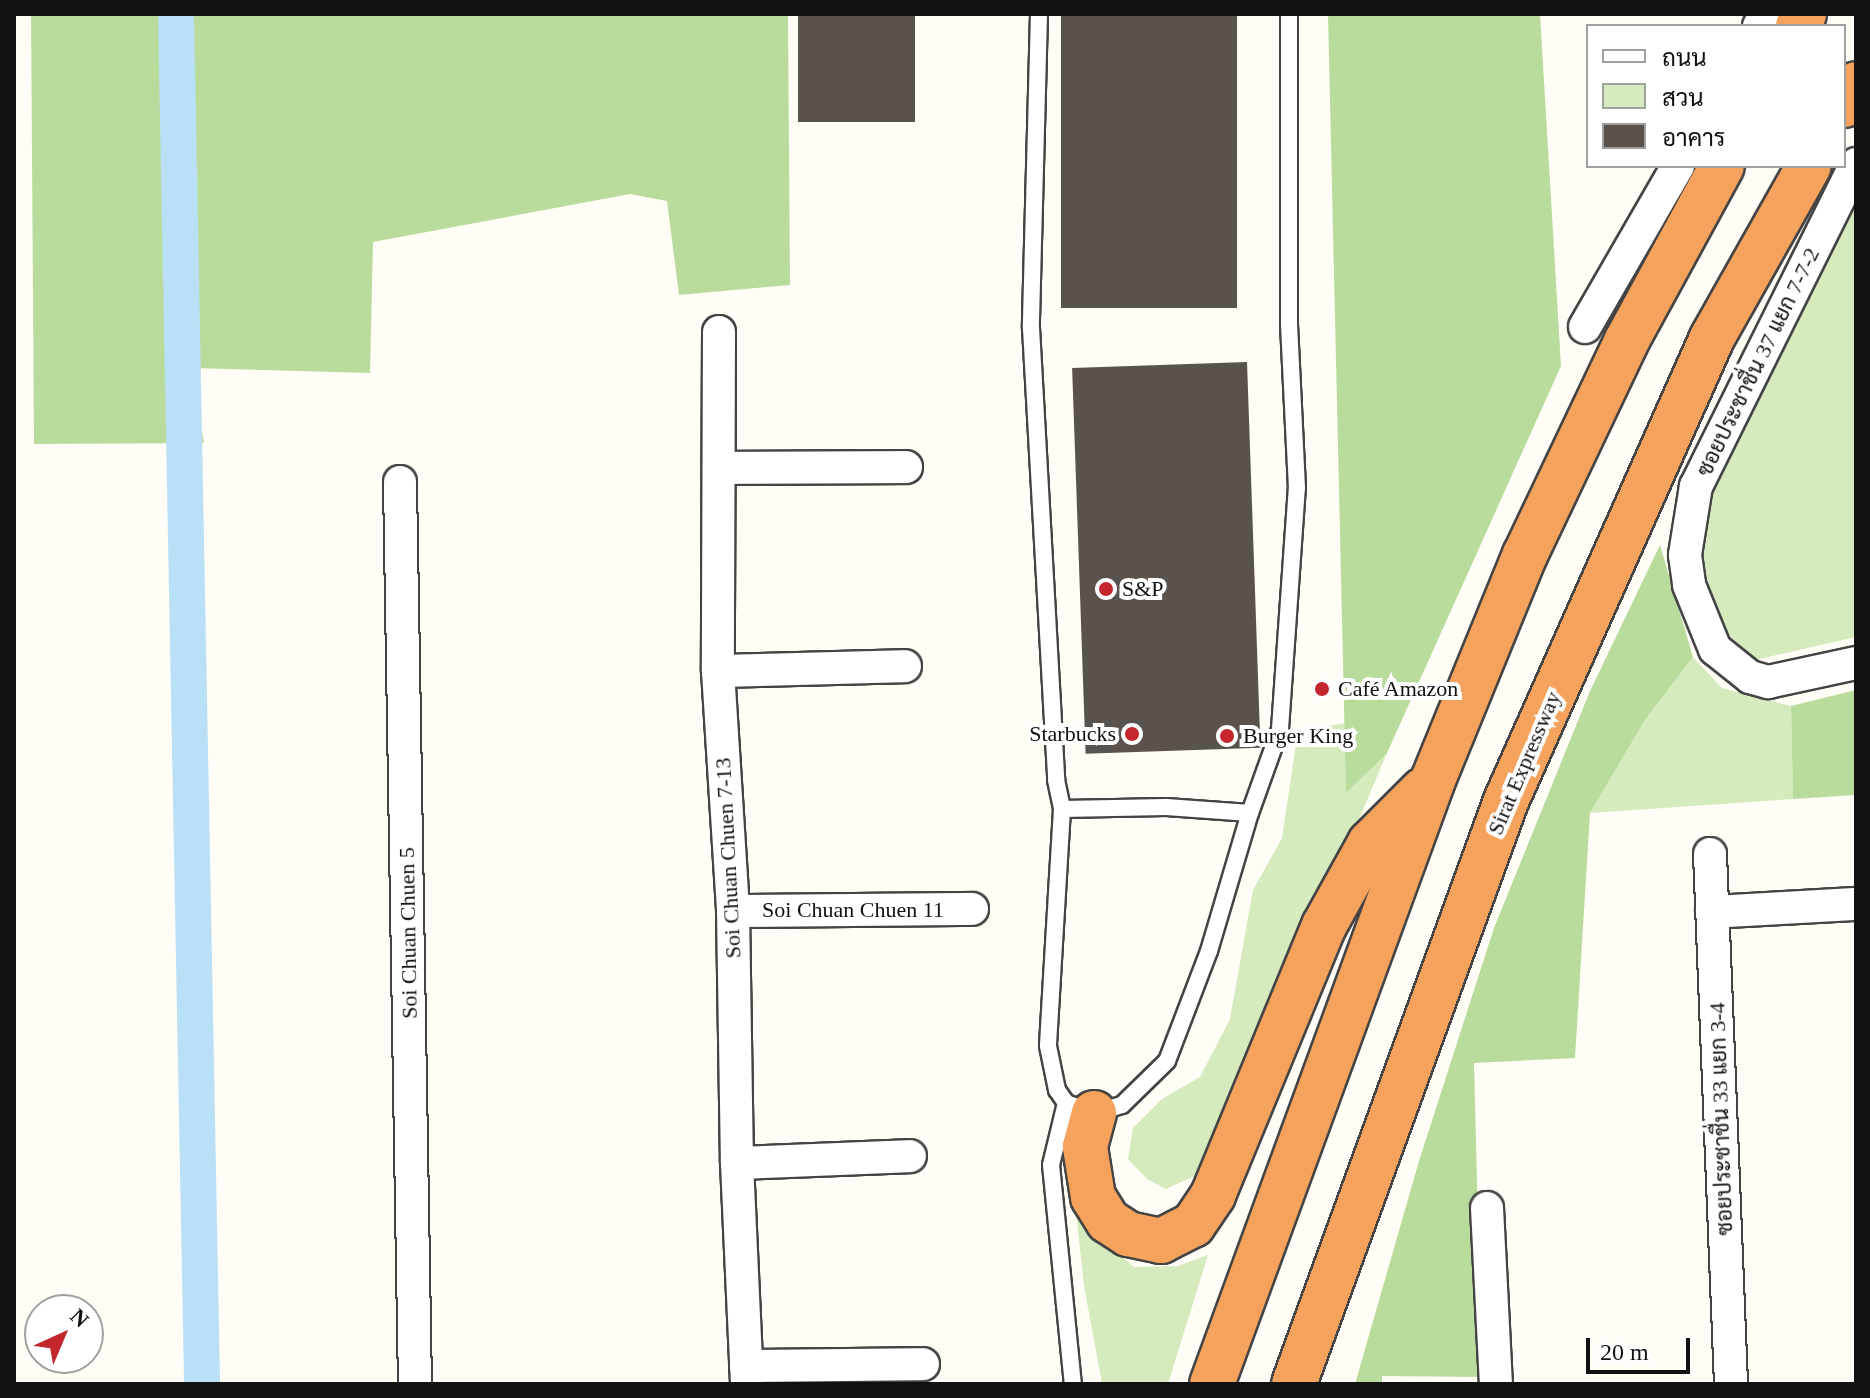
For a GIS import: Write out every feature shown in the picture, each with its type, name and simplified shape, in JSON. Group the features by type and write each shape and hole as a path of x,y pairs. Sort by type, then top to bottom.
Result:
{"highway":[{"path":"1846,102 1856,84"},
{"path":"1212,1384 1436,771 1525,555 1626,342 1721,168"},
{"name":"Sirat Expressway","path":"1294,1384 1506,801 1712,338 1808,168"},
{"path":"1080,1108 1093,1197 1108,1221 1128,1234 1161,1241 1193,1225 1213,1195 1324,926 1370,843 1436,771"},
{"path":"1304,1384 1314,1324"}],"street":[{"name":"ซอยประชาชื่น 37 แยก 7-7-2","path":"1856,164 1696,486 1685,555 1689,585 1715,649 1742,672 1768,682 1856,663"},
{"path":"1585,327 1677,168"},
{"name":"Soi Chuan Chuen 7-13","path":"719,332 718,671 733,911 737,1163 746,1375"},
{"path":"720,468 906,467"},
{"name":"Soi Chuan Chuen 5","path":"400,482 415,1384"},
{"path":"718,671 905,666"},
{"name":"ซอยประชาชื่น 33 แยก 3-4","path":"1710,854 1731,1384"},
{"path":"1712,912 1856,904"},
{"name":"Soi Chuan Chuen 11","path":"733,911 972,909"},
{"path":"737,1163 910,1156"},
{"path":"1487,1208 1496,1384"},
{"path":"746,1375 923,1364"}],"lane":[{"path":"1039,14 1031,328 1056,780 1062,809 1048,1046 1057,1090 1080,1108 1122,1105 1167,1061 1209,951 1250,813 1280,729 1297,488 1289,323 1289,14"},
{"path":"1062,809 1166,807 1250,813"},
{"path":"1073,1384 1051,1165 1080,1108"}],"green space":[{"path":"31,14 788,14 790,285 679,295 667,201 630,194 373,242 370,373 191,368 204,443 34,444"},
{"path":"1328,14 1540,14 1561,366 1387,753 1346,793"},
{"path":"1856,205 1856,637 1755,660 1724,630 1704,569 1701,525 1708,492"},
{"path":"1660,545 1693,657 1645,720 1590,813 1575,1058 1474,1063 1482,1377 1382,1376 1382,1384 1355,1384 1419,1161 1494,928 1590,691"},
{"path":"1693,657 1722,688 1791,706 1793,799 1590,813 1645,720"},
{"path":"1856,690 1856,795 1793,799 1791,706"},
{"path":"1345,723 1346,792 1387,753 1212,1168 1166,1189 1147,1179 1128,1159 1133,1128 1162,1099 1200,1077 1230,1019 1253,890 1282,838 1298,731"},
{"path":"1075,1203 1110,1246 1134,1267 1178,1266 1208,1255 1168,1384 1102,1384 1084,1286"}],"building":[{"path":"798,14 915,14 915,122 798,122"},
{"path":"1061,14 1237,14 1237,308 1061,308"},
{"path":"1247,362 1260,748 1086,754 1072,368"}],"waterway":[{"path":"176,14 202,1384"}],"place":[{"name":"S&P","path":"1106,589"},
{"name":"Café Amazon","path":"1322,689"},
{"name":"Starbucks","path":"1132,734"},
{"name":"Burger King","path":"1227,736"}]}
